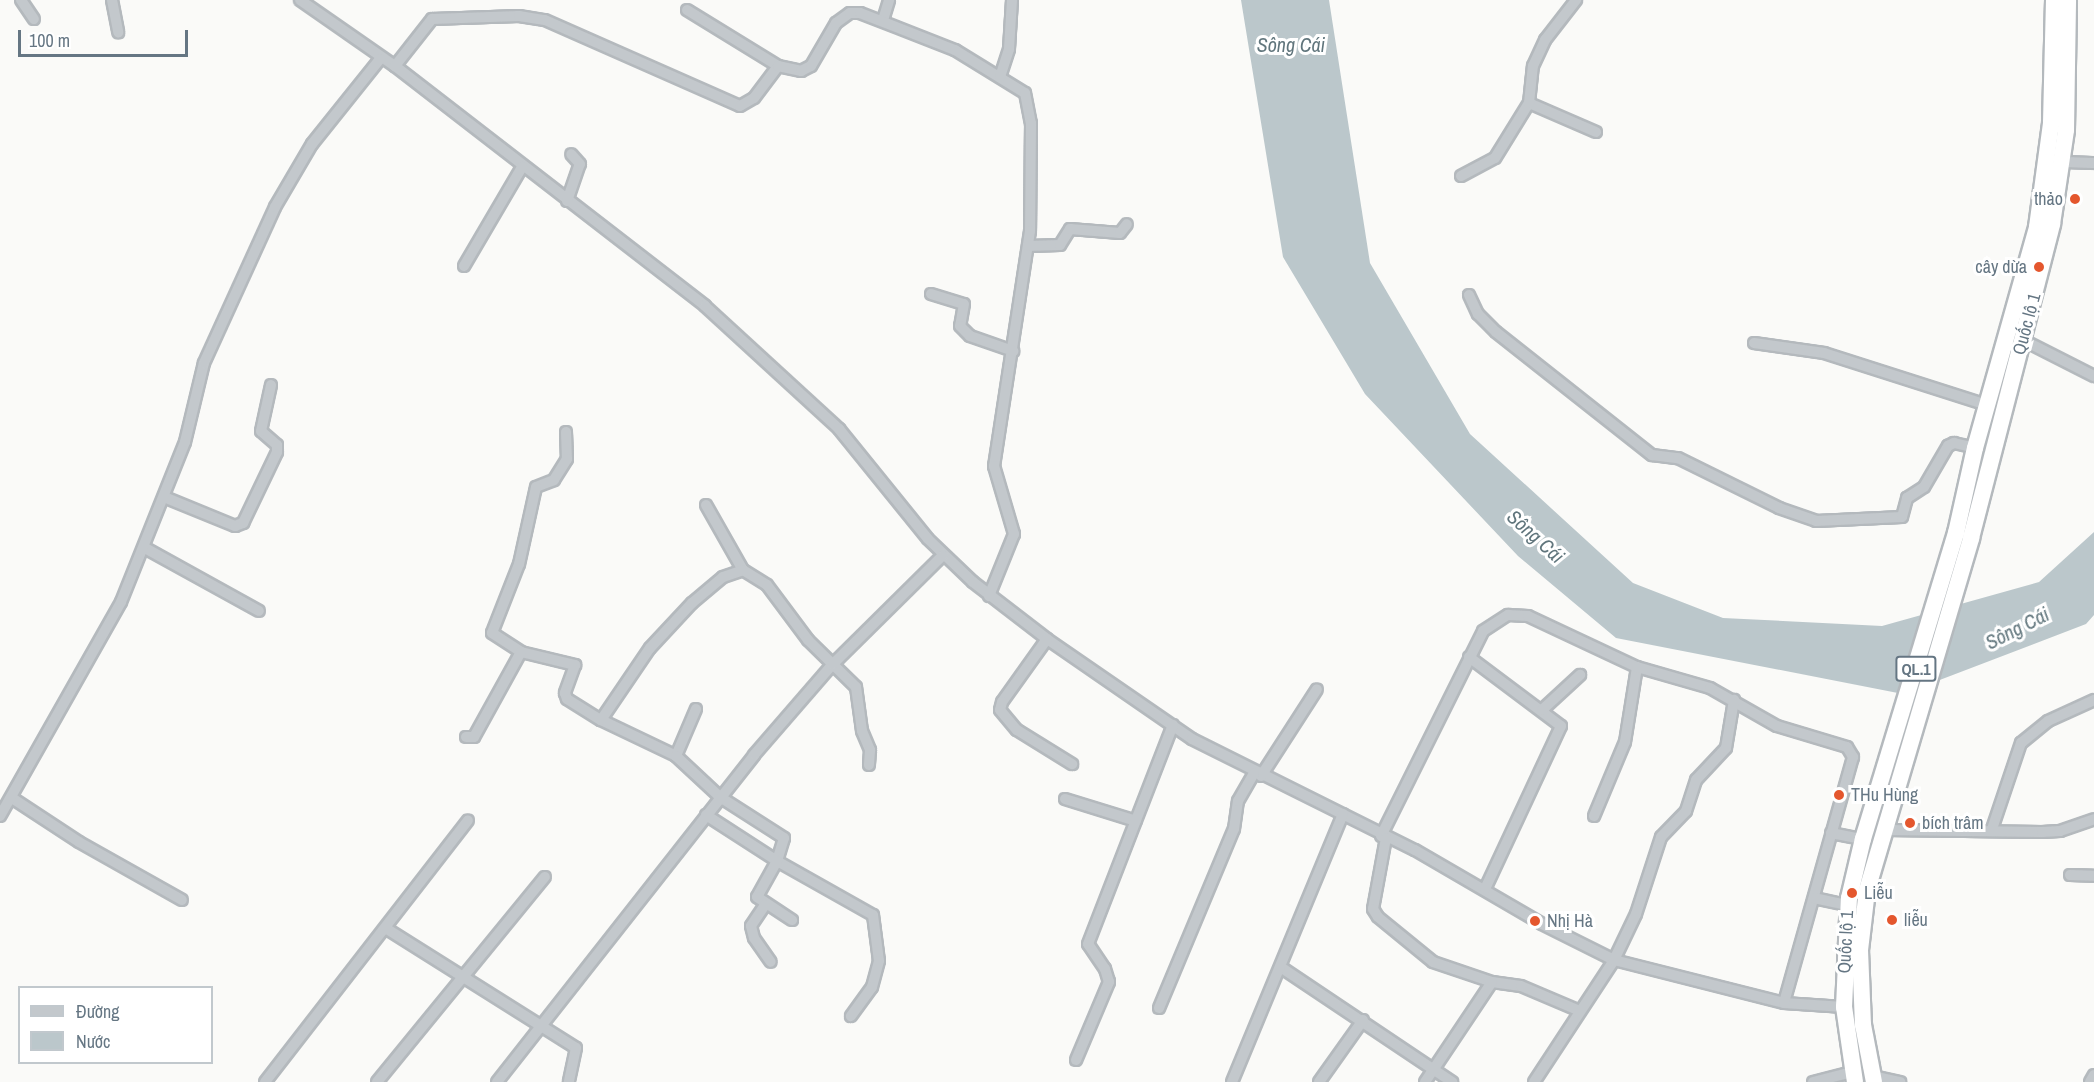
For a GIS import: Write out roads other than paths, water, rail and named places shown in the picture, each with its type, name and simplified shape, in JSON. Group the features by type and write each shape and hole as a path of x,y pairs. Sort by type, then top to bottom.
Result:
{"highway":[{"name":"Quốc lộ 1","path":"1873,1079 1863,1025 1860,950 1867,890 1893,806 1963,535 1975,448 2023,282 2047,167 2054,0"},
{"name":"Quốc lộ 1","path":"1854,1077 1844,1007 1848,905 1863,839 1963,535 2023,340 2052,224 2063,162 2068,0"}],"street":[{"path":"21,0 34,19"},
{"path":"112,0 118,32"},
{"path":"300,0 380,59 395,66 522,167 705,306 839,429 944,555 989,596 1047,639 1173,725 1258,775 1343,814 1614,960 1784,1004 1844,1007"},
{"path":"883,21 889,0"},
{"path":"1000,77 1008,49 1012,0"},
{"path":"1461,176 1495,158 1529,103 1533,66 1545,40 1576,0"},
{"path":"687,10 778,66 801,71 811,66 831,28 850,13 883,21 955,50 1000,77 1029,98 1028,246 994,466 1014,534 989,596"},
{"path":"395,66 432,19 498,14 545,20 740,106 754,98 778,66"},
{"path":"0,816 99,645 145,548 185,442 204,363 275,207 324,127 380,59"},
{"path":"1529,103 1596,132"},
{"path":"567,201 580,164 572,154"},
{"path":"2063,162 2094,163"},
{"path":"464,266 522,167"},
{"path":"1028,246 1060,245 1070,229 1120,233 1125,231 1127,224"},
{"path":"931,294 964,304 960,326 970,336 1013,351"},
{"path":"1469,295 1478,314 1496,332 1652,455 1678,458 1779,508 1816,521 1902,517 1907,498 1924,487 1948,446 1954,443 1975,448"},
{"path":"2023,340 2094,376"},
{"path":"1754,343 1824,353 1987,405"},
{"path":"164,498 235,526 243,523 277,452 277,445 261,431 270,385"},
{"path":"566,432 565,465 554,480 536,487 519,564 492,627 497,638 521,652 575,665 565,696 601,720 676,756 720,796 784,838 777,861 757,897 765,905 792,920"},
{"path":"706,505 743,570 767,585 832,665 858,692 859,719 870,750 869,765"},
{"path":"145,548 259,611"},
{"path":"497,1082 658,882 720,796 832,665 944,555"},
{"path":"601,720 650,648 692,603 723,577 743,570"},
{"path":"1580,1011 1521,986 1492,982 1432,962 1377,916 1373,909 1384,837 1469,657 1484,631 1508,615 1518,614 1637,667 1710,688 1777,726 1851,750 1854,761 1847,790 1831,833 1784,1004"},
{"path":"1047,639 1005,696 1000,710 1017,729 1072,764"},
{"path":"466,736 474,737 521,652"},
{"path":"1469,657 1561,726 1485,889"},
{"path":"1594,816 1625,742 1638,682 1637,667"},
{"path":"1542,710 1580,675"},
{"path":"1159,1008 1234,829 1238,801 1317,689"},
{"path":"1534,1082 1614,960 1636,914 1661,837 1689,807 1696,780 1726,748 1734,700"},
{"path":"1992,829 2021,743 2048,721 2094,700"},
{"path":"676,756 696,709"},
{"path":"1076,1060 1109,982 1105,969 1088,944 1173,725"},
{"path":"12,798 80,842 182,900"},
{"path":"1065,799 1136,820"},
{"path":"706,814 777,861 873,915 879,961 872,987 851,1017"},
{"path":"1232,1082 1282,968 1343,814"},
{"path":"1886,830 2060,831 2094,819"},
{"path":"265,1082 387,929 468,820"},
{"path":"1831,833 1863,839"},
{"path":"2070,875 2094,876"},
{"path":"377,1082 544,877"},
{"path":"1814,898 1848,905"},
{"path":"765,905 751,926 754,938 771,962"},
{"path":"387,929 578,1051 569,1082"},
{"path":"1282,968 1363,1020 1452,1082"},
{"path":"1425,1082 1492,982"},
{"path":"1319,1082 1363,1020"},
{"path":"1813,1082 1854,1077"},
{"path":"1873,1079 1900,1082"}],"water":[{"name":"Sông Cái","path":"1241,0 1329,0 1370,263 1470,434 1633,583 1723,618 1882,626 2039,582 2094,532 2094,615 2086,624 1903,694 1616,638 1518,556 1365,394 1283,257"}],"place":[{"name":"thảo","path":"2075,199"},
{"name":"cây dừa","path":"2039,267"},
{"name":"THu Hùng","path":"1839,795"},
{"name":"bích trâm","path":"1910,823"},
{"name":"Liễu","path":"1852,893"},
{"name":"liễu","path":"1892,920"},
{"name":"Nhị Hà","path":"1535,921"}]}
